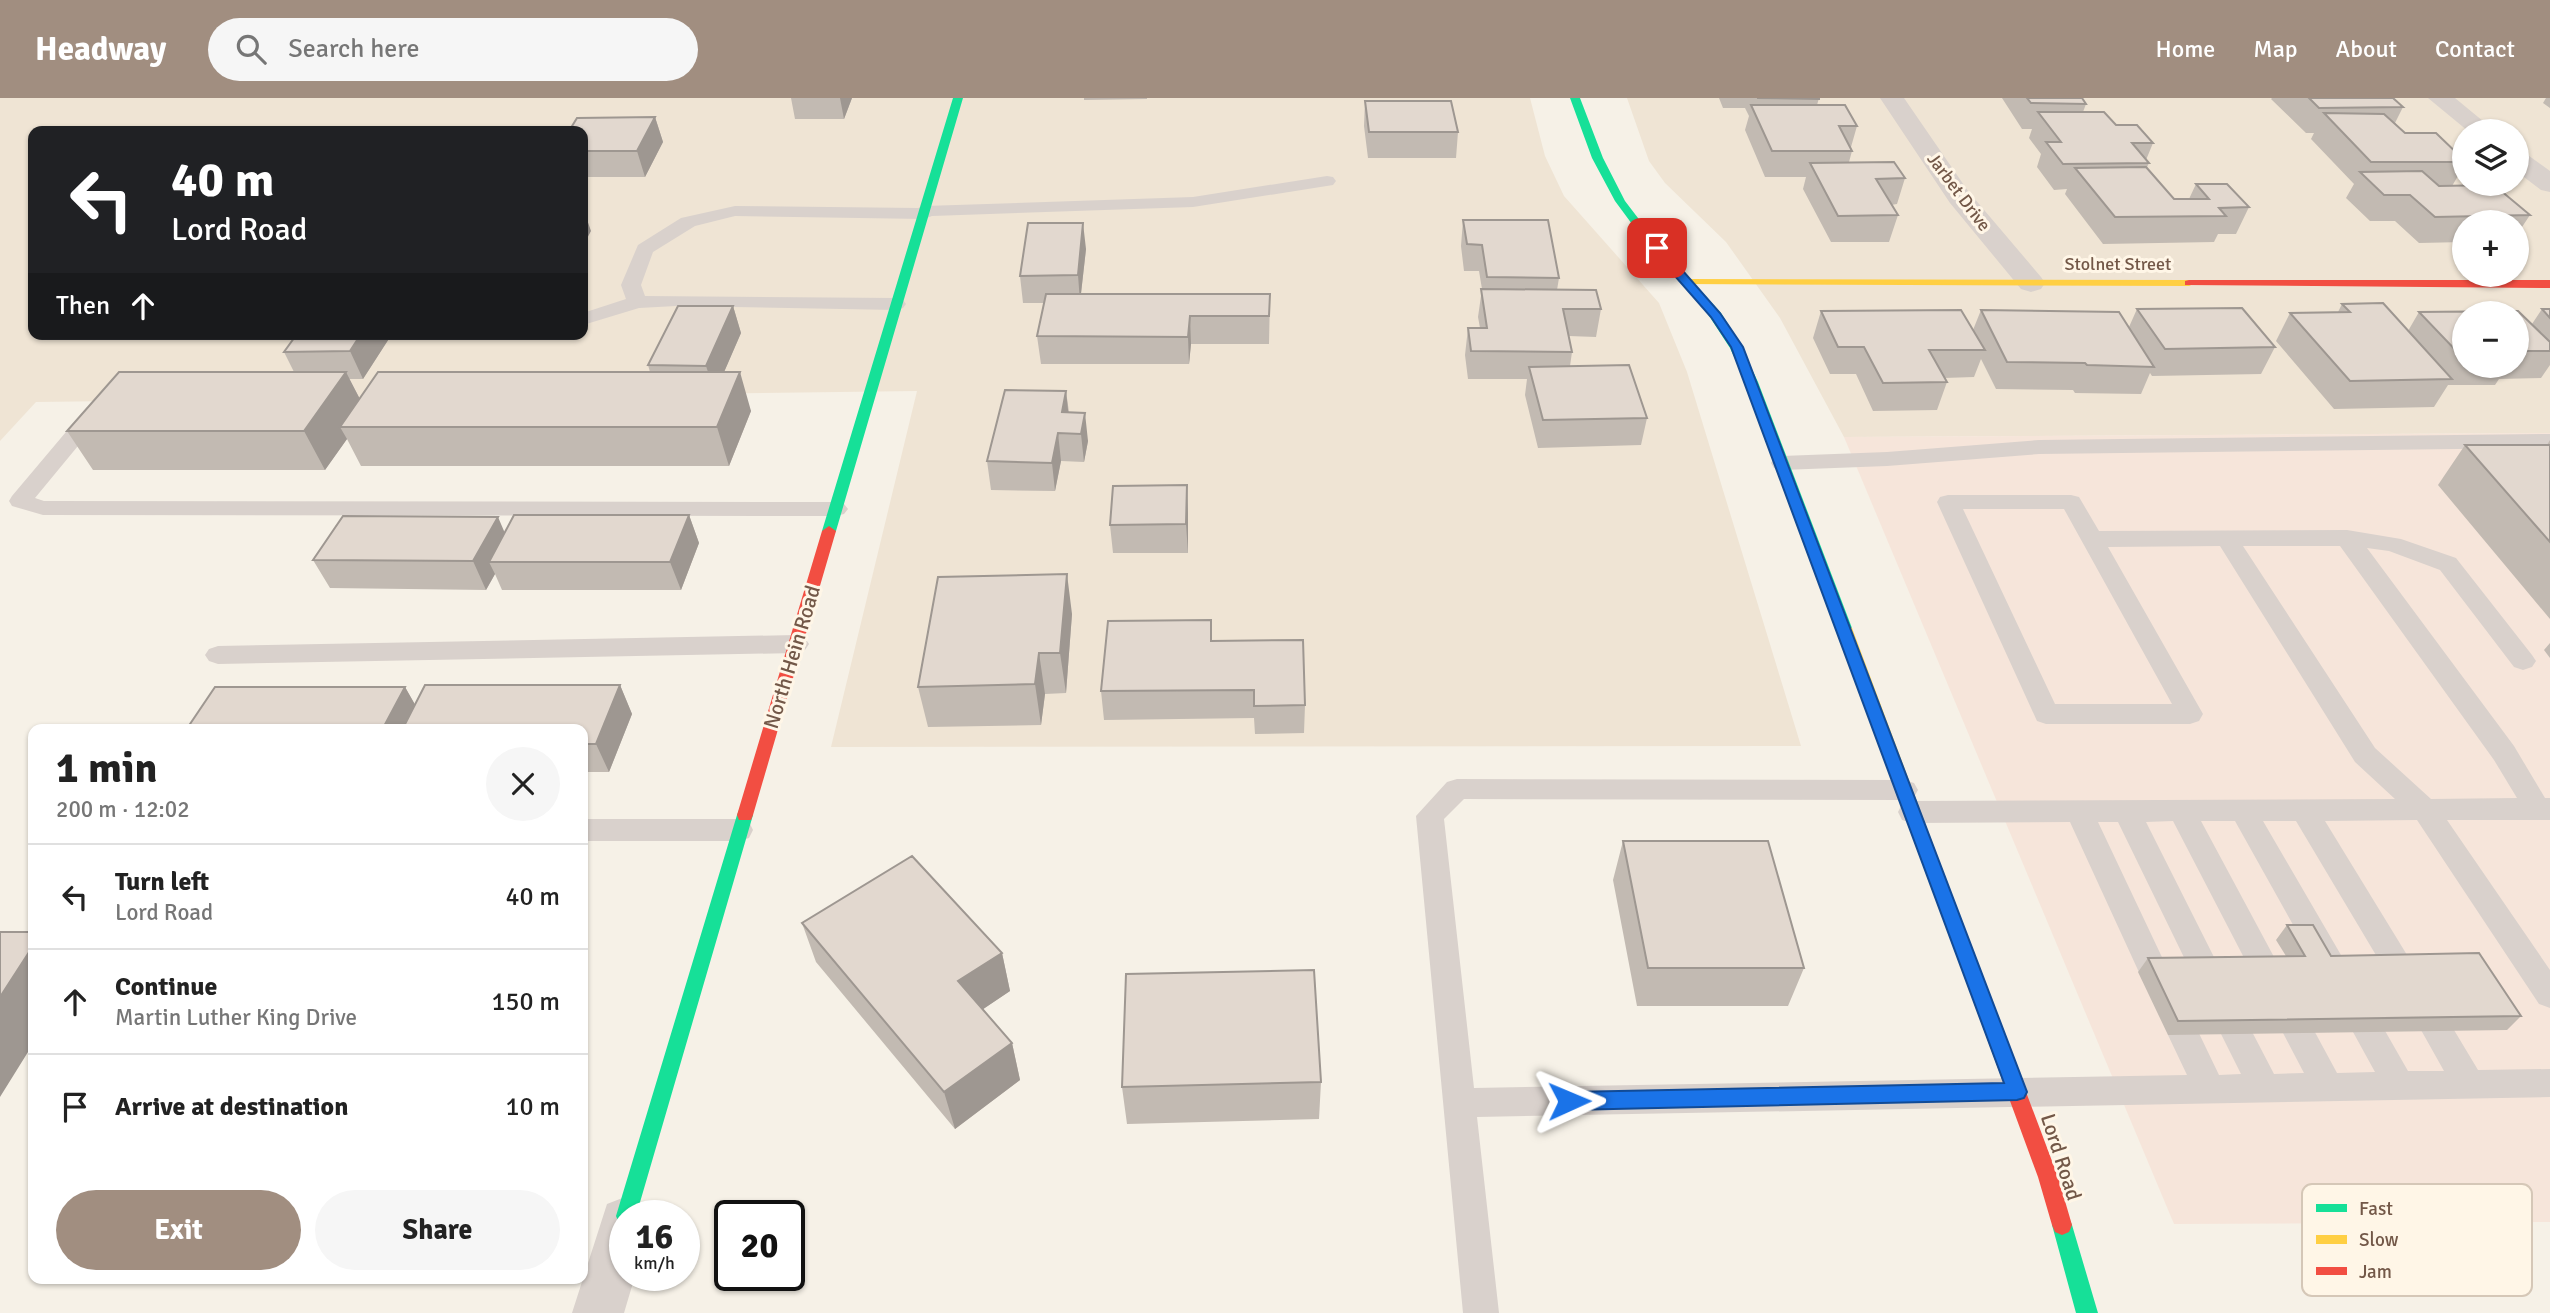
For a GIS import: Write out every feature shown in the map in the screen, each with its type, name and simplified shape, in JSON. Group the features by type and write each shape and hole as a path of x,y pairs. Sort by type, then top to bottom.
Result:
{"street":[{"name":"North Hein Road","path":"631,1200 958,98"},
{"name":"Lord Road","path":"1574,98 1602,169 1628,214 1716,315 1737,347 2048,1177 2087,1313"},
{"name":"Jarbet Drive","path":"1892,98 1959,197 2031,283"},
{"path":"2440,98 2467,119"},
{"path":"2529,168 2550,184"},
{"name":"Stolnet Street","path":"1686,282 2550,284"},
{"name":"North Hein Road","path":"598,1313 609,1275"}],"lane":[{"path":"637,302 631,285 645,249 688,222 735,211 924,212 1193,202 1326,181"},
{"path":"588,317 637,302 676,300 896,304"},
{"path":"95,412 20,500 43,508 836,509"},
{"path":"1782,463 1887,459 2039,447 2550,441"},
{"path":"1948,502 2071,502 2093,539 2190,714 2046,715 1948,502"},
{"path":"2347,538 2543,809"},
{"path":"2093,539 2347,538 2393,544 2448,564 2523,660"},
{"path":"2227,539 2365,755 2425,810 2550,995"},
{"path":"218,654 796,644"},
{"path":"1480,1313 1430,816 1457,789 1908,801 2079,811 2543,809"},
{"path":"2304,810 2400,968"},
{"path":"2079,811 2154,972"},
{"path":"2127,811 2206,971"},
{"path":"2180,811 2266,970"},
{"path":"2244,811 2334,970"},
{"path":"588,830 739,830"},
{"path":"2437,1030 2469,1084"},
{"path":"2369,1032 2399,1085"},
{"path":"2299,1033 2327,1086"},
{"path":"2237,1034 2264,1087"},
{"path":"2184,1035 2209,1088"},
{"path":"1460,1103 2550,1083"}],"shaded area":[{"path":"0,98 1530,98 1545,156 1564,196 1659,303 1687,372 1801,746 831,747 917,391 36,402 0,441"},
{"path":"1627,98 2550,98 2550,433 1844,437 1780,318 1726,242 1665,183 1649,161"},
{"path":"2550,433 2550,1222 2532,1222 2532,1184 2302,1184 2302,1223 2174,1224 1844,437"}],"building":[{"path":"1757,98 1819,98 1819,99"},
{"path":"2027,98 2082,98 2086,104 2031,103"},
{"path":"2309,98 2393,98 2403,107 2319,108"},
{"path":"1365,101 1451,101 1458,132 1369,132"},
{"path":"1751,105 1845,105 1857,126 1839,126 1852,151 1772,151"},
{"path":"2038,112 2104,112 2116,125 2137,125 2153,143 2132,143 2149,163 2063,164 2046,142 2061,142"},
{"path":"2324,113 2384,114 2405,133 2436,133 2452,148 2452,162 2371,162"},
{"path":"655,117 637,151 588,151 588,126 572,126 577,118"},
{"path":"1894,162 1905,178 1876,179 1898,215 1838,216 1810,163"},
{"path":"2146,167 2174,199 2209,199 2196,184 2227,184 2249,207 2219,208 2226,216 2115,217 2075,168"},
{"path":"2422,171 2439,186 2452,186 2452,196 2507,196 2524,210 2452,210 2452,217 2435,217 2410,195 2384,195 2360,172"},
{"path":"1463,220 1548,220 1559,278 1487,277 1482,245 1467,244"},
{"path":"1028,223 1083,223 1078,275 1020,276"},
{"path":"1481,289 1596,290 1601,309 1563,309 1572,352 1471,351 1468,328 1487,328"},
{"path":"1046,294 1270,294 1269,316 1190,316 1188,337 1037,336"},
{"path":"2383,303 2452,379 2350,381 2290,313 2350,312 2342,304"},
{"path":"678,306 733,306 706,366 648,365"},
{"path":"2242,308 2275,347 2165,349 2137,309"},
{"path":"2542,309 2550,309 2550,318"},
{"path":"1961,310 1985,350 1929,350 1947,382 1883,383 1864,347 1838,347 1821,311"},
{"path":"1981,310 2119,312 2154,367 2007,362"},
{"path":"2419,312 2452,312 2452,346"},
{"path":"2529,322 2550,342 2550,351 2529,351"},
{"path":"293,340 357,340 350,351 284,352"},
{"path":"1629,365 1647,418 1543,420 1529,367"},
{"path":"119,372 346,372 304,431 67,431"},
{"path":"378,372 740,372 717,427 340,427"},
{"path":"1005,390 1066,391 1062,412 1085,413 1081,434 1058,433 1052,463 987,461"},
{"path":"2465,445 2550,445 2550,542"},
{"path":"1187,485 1186,524 1110,525 1113,486"},
{"path":"514,515 689,515 670,562 489,562"},
{"path":"343,516 498,517 473,561 313,560"},
{"path":"1067,574 1060,653 1039,653 1035,684 918,687 938,577"},
{"path":"1211,620 1211,641 1303,640 1305,705 1254,706 1254,690 1101,691 1108,621"},
{"path":"425,685 620,685 596,744 588,744 588,724 405,724"},
{"path":"215,687 405,687 385,724 190,724"},
{"path":"1623,841 1768,841 1804,968 1648,968"},
{"path":"912,856 1002,953 958,981 1012,1043 944,1092 802,923"},
{"path":"2287,925 2313,925 2331,956 2479,953 2521,1016 2178,1021 2148,958 2305,956"},
{"path":"0,932 28,932 28,954 0,997"},
{"path":"1314,970 1321,1082 1122,1087 1126,974"}],"traffic: fast":[{"path":"829,531 958,98"},
{"path":"1575,98 1598,158 1629,215 1707,303 1736,348 1752,382 1844,628"},
{"path":"631,1200 745,815"},
{"path":"2062,1225 2087,1313"}],"traffic: slow":[{"path":"1686,282 2189,283"},
{"path":"1844,628 1955,927"}],"traffic: jam":[{"path":"2189,283 2550,284"},
{"path":"745,815 829,531"},
{"path":"1955,927 2048,1177 2062,1225"}],"route":[{"path":"1569,1101 2017,1092 1737,347 1716,315 1657,248"}]}
